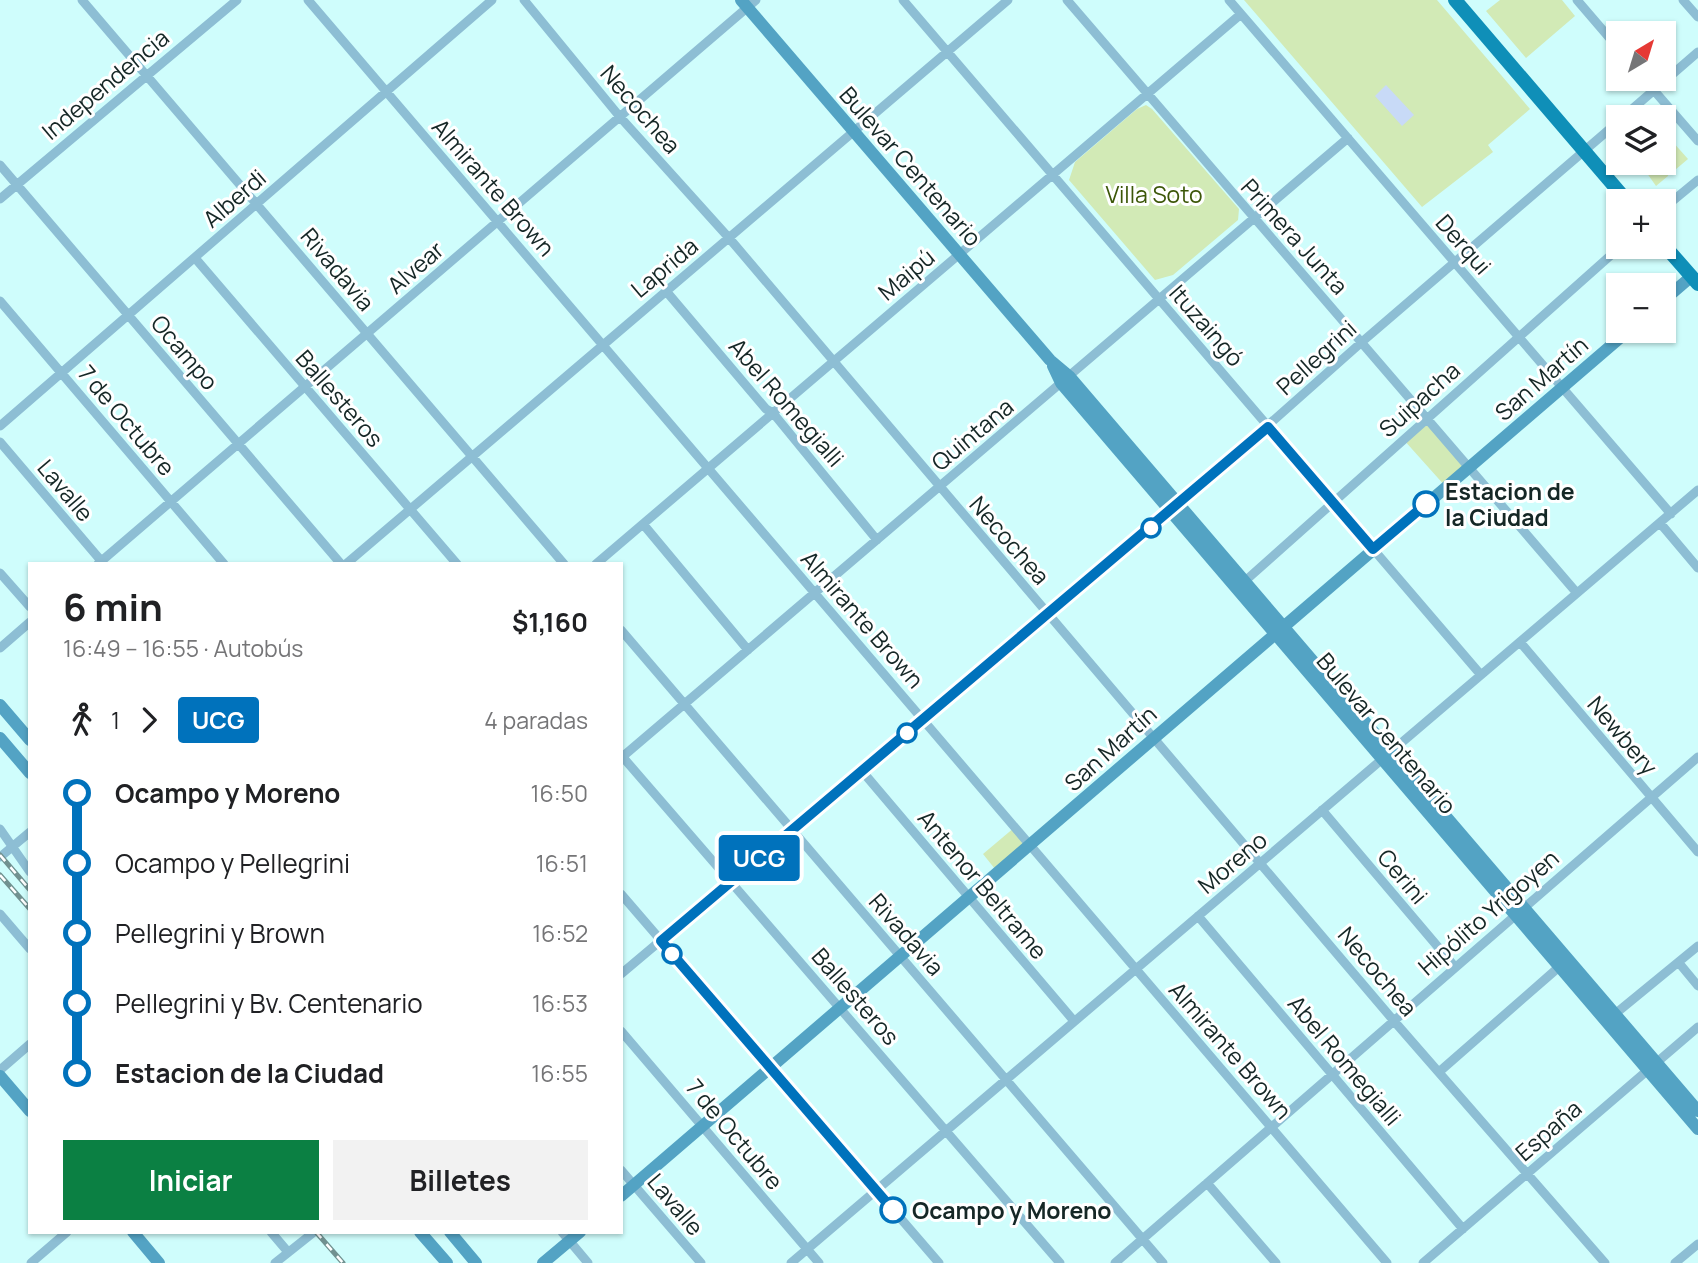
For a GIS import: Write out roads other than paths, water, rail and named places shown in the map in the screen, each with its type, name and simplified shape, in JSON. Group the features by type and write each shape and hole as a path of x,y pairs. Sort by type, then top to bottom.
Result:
{"main road":[{"path":"1455,0 1617,189"},
{"name":"Bulevar Centenario","path":"748,3 1518,910 1615,1014 1698,1129"},
{"path":"1676,258 1695,280 1676,292"},
{"name":"San Martín","path":"623,1194 1031,847 1154,736 1614,343"},
{"name":"Bulevar Centenario","path":"1175,508 1245,581 1279,629"},
{"path":"0,705 28,738"},
{"path":"0,738 28,771"},
{"name":"Bulevar Centenario","path":"1518,910 1559,967 1652,1067 1698,1111"},
{"path":"0,1076 28,1109"},
{"path":"135,1234 159,1263"},
{"path":"422,1234 447,1263"},
{"path":"452,1234 476,1263"},
{"path":"543,1263 570,1235"}],"street":[{"name":"Rivadavia","path":"82,0 562,562"},
{"name":"Independencia","path":"0,199 145,74 237,0"},
{"name":"Almirante Brown","path":"308,0 1387,1263"},
{"name":"Alberdi","path":"0,426 492,0"},
{"name":"Necochea","path":"524,0 620,117 729,238 1394,1021 1605,1263"},
{"name":"Ituzaingó","path":"903,0 1481,675"},
{"name":"Laprida","path":"345,562 1008,0"},
{"name":"Primera Junta","path":"1067,0 1253,219 1363,341 1576,592"},
{"name":"Derqui","path":"1229,0 1671,514"},
{"path":"1577,0 1606,34"},
{"path":"1683,0 1698,17"},
{"name":"Alvear","path":"102,562 620,117 748,3"},
{"name":"Maipú","path":"598,562 1241,14"},
{"path":"1676,71 1698,52"},
{"path":"1637,105 1653,91"},
{"path":"1655,91 1698,141"},
{"name":"Pellegrini","path":"623,972 1175,508 1363,341 1456,264 1606,132"},
{"name":"Quintana","path":"623,756 1348,138"},
{"name":"Ocampo","path":"0,165 237,444 341,562"},
{"path":"1676,198 1698,180"},
{"name":"Ballesteros","path":"195,258 455,562"},
{"name":"Suipacha","path":"1245,581 1606,259"},
{"name":"Abel Romegialli","path":"666,291 766,409 773,413 877,540"},
{"name":"7 de Octubre","path":"0,301 222,562"},
{"name":"Lavalle","path":"0,442 100,562"},
{"name":"Moreno","path":"791,1263 1698,490"},
{"path":"1660,523 1698,568"},
{"path":"643,524 748,650"},
{"path":"0,573 28,605"},
{"path":"0,648 28,624"},
{"name":"Rivadavia","path":"623,632 1163,1263"},
{"name":"Newbery","path":"1520,642 1698,852"},
{"name":"Hipólito Yrigoyen","path":"1115,1263 1518,910 1698,757"},
{"name":"Ballesteros","path":"623,758 1060,1263"},
{"name":"Antenor Beltrame","path":"862,771 1074,1021"},
{"name":"Cerini","path":"1322,810 1455,967"},
{"path":"0,829 15,844 28,868"},
{"path":"0,857 28,834"},
{"path":"623,896 939,1263"},
{"path":"0,914 28,947"},
{"name":"Abel Romegialli","path":"1198,916 1463,1228"},
{"path":"1615,1014 1698,946"},
{"path":"1679,963 1698,986"},
{"path":"1439,1072 1559,967"},
{"name":"España","path":"1423,1263 1698,1027"},
{"name":"7 de Octubre","path":"623,1033 819,1263"},
{"path":"0,1070 28,1046"},
{"name":"Lavalle","path":"623,1172 701,1263"},
{"path":"1207,1183 1276,1263"},
{"path":"31,1263 42,1259 65,1234"},
{"path":"273,1234 288,1252"},
{"path":"275,1263 311,1234"},
{"path":"570,1235 589,1263"},
{"path":"1675,1263 1698,1244"}],"water":[{"path":"1386,85 1414,115 1402,126 1375,96"}],"railway":[{"path":"0,855 28,888"},
{"path":"0,875 28,907"},
{"path":"318,1234 343,1263"}],"place":[{"name":"Estacion de la Ciudad","path":"1426,504"},
{"name":"Ocampo y Moreno","path":"893,1210"}],"park label":[{"name":"Villa Soto","path":"1154,194"}]}
